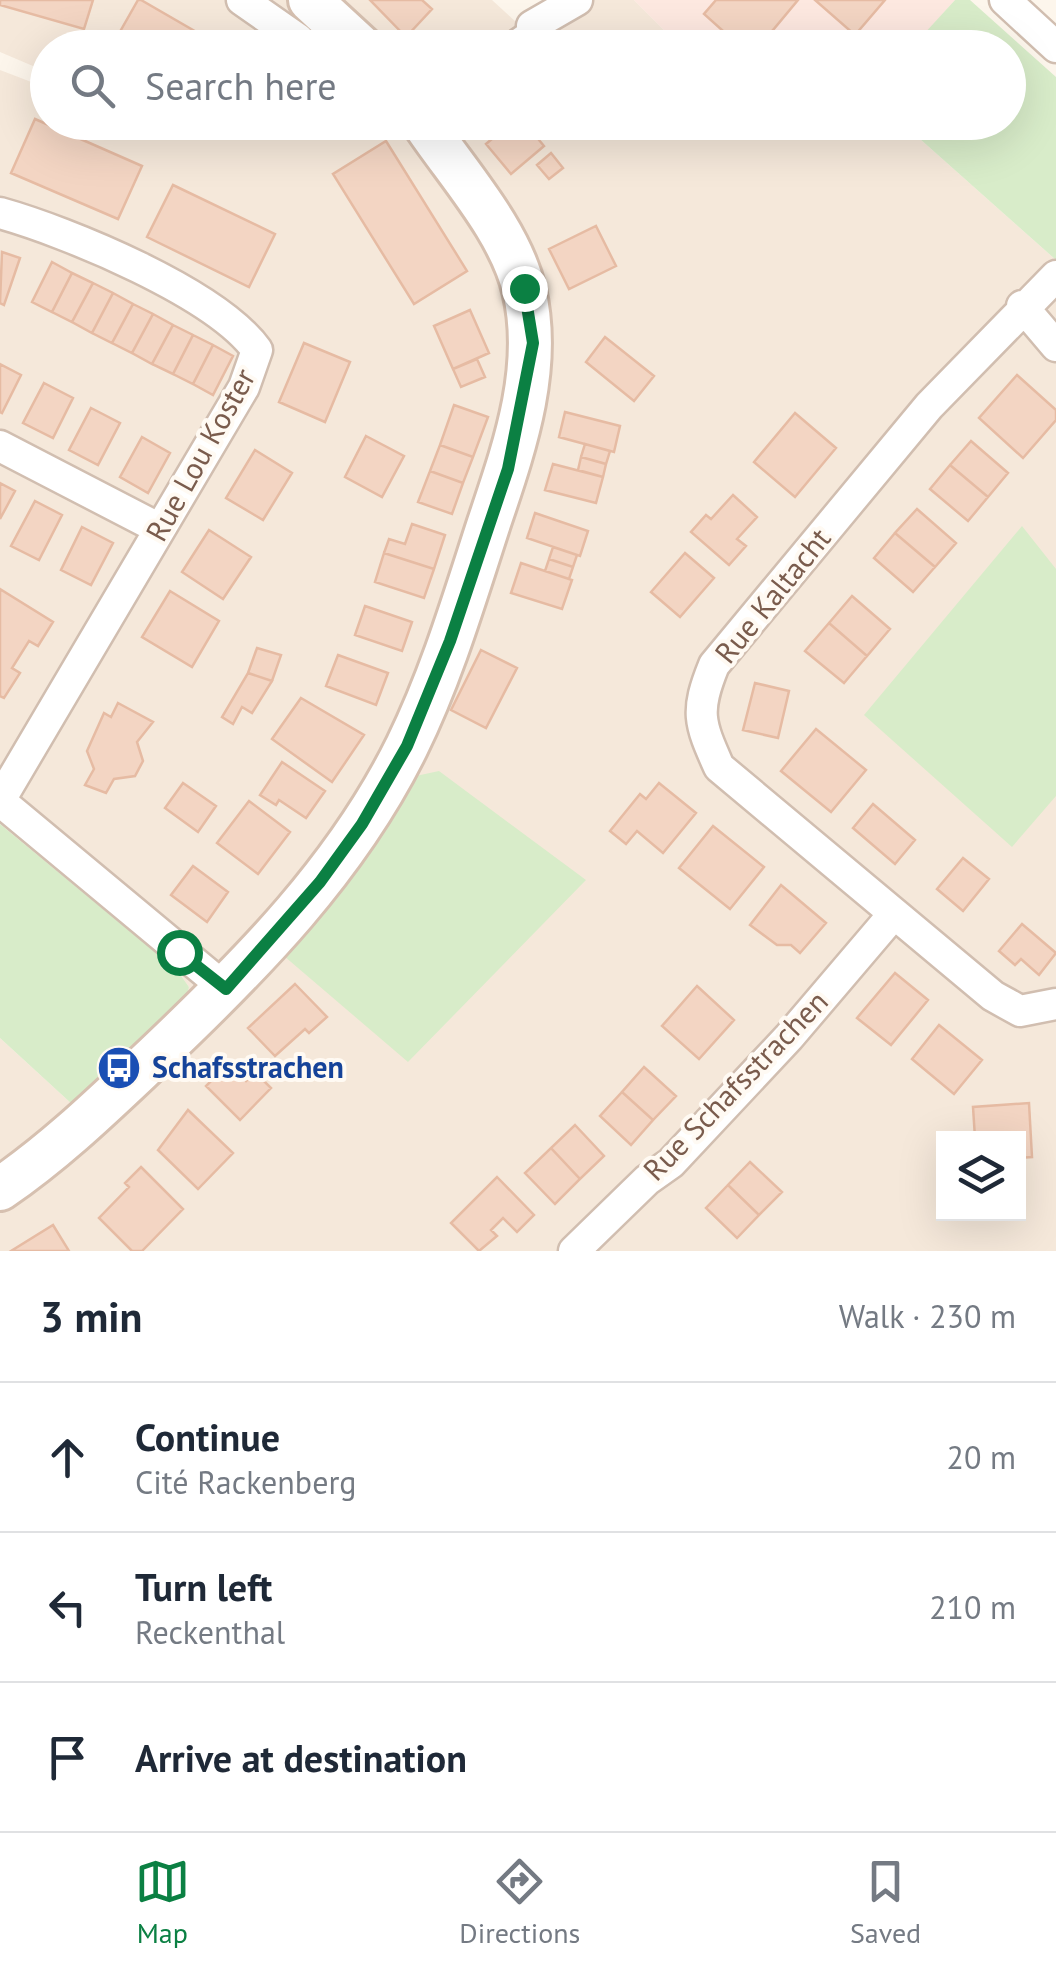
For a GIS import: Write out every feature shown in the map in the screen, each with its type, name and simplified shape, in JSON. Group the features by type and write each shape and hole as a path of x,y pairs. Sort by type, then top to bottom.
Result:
{"main road":[{"path":"310,0 342,30"},
{"path":"0,1189 89,1119 226,989 320,882 362,824 407,746 450,641 508,469 533,343 524,288 512,256 435,140"}],"street":[{"path":"242,0 285,30"},
{"path":"532,26 577,0"},
{"path":"1005,0 1056,47"},
{"name":"Rue Lou Koster","path":"0,213 88,244 203,304 244,332 257,350 244,387 0,800"},
{"name":"Rue Kaltacht","path":"1056,276 1022,306 929,406 714,666 700,699 700,724 719,767 892,916 993,996 1020,1011 1056,1004"},
{"path":"1022,306 1056,346"},
{"path":"0,446 160,529"},
{"path":"0,800 226,989"},
{"name":"Rue Schafsstrachen","path":"574,1251 646,1180 671,1164 789,1037 892,916"}],"lane":[{"path":"526,30 532,26"}],"shaded area":[{"path":"0,0 492,0 516,22 555,0 634,0 664,30 30,30 30,65 0,52"},
{"path":"634,0 955,0 928,30 664,30"},
{"path":"0,70 30,81 30,140 921,140 1056,260 1056,1251 0,1251 0,1038 73,1105 189,987 177,970 0,824"}],"green space":[{"path":"955,0 970,0 1004,30 928,30"},
{"path":"1026,50 1056,77 1056,260 921,140 1026,140"},
{"path":"1022,526 1056,569 1056,796 1012,847 864,715"},
{"path":"439,771 586,880 408,1062 284,956 411,777"},
{"path":"0,824 177,970 189,987 183,1006 73,1105 0,1038"}],"building":[{"path":"0,0 93,0 84,29 0,5"},
{"path":"141,0 193,30 121,30"},
{"path":"370,0 422,0 432,9 412,30 399,30"},
{"path":"716,0 798,0 773,30 722,30 704,14"},
{"path":"815,0 885,0 859,30 849,30"},
{"path":"30,130 30,140 83,140 142,166 118,219 11,173"},
{"path":"491,140 539,140 544,146 511,174 486,144"},
{"path":"386,141 467,271 414,304 333,174"},
{"path":"551,153 563,168 549,179 537,165"},
{"path":"173,185 275,234 249,287 147,237"},
{"path":"596,226 616,266 569,289 549,249"},
{"path":"2,252 20,258 4,305 0,303"},
{"path":"52,262 72,273 52,312 32,302"},
{"path":"72,273 93,283 72,322 52,312"},
{"path":"93,283 113,293 92,333 72,322"},
{"path":"113,293 133,304 112,343 92,333"},
{"path":"133,304 153,314 132,353 112,343"},
{"path":"470,310 489,353 453,369 434,326"},
{"path":"153,314 173,325 152,364 132,353"},
{"path":"173,325 193,335 173,374 152,364"},
{"path":"193,335 213,345 193,384 173,374"},
{"path":"605,337 654,376 634,401 586,362"},
{"path":"304,343 350,362 325,422 279,402"},
{"path":"213,345 233,356 213,395 193,384"},
{"path":"477,359 485,377 461,387 453,369"},
{"path":"0,364 21,375 2,413 0,412"},
{"path":"1017,375 1056,410 1056,420 1023,458 979,418"},
{"path":"44,383 73,398 53,438 23,423"},
{"path":"454,405 488,417 473,457 440,445"},
{"path":"91,408 120,423 98,465 69,450"},
{"path":"565,412 620,426 614,452 559,437"},
{"path":"795,413 836,448 795,497 754,462"},
{"path":"366,436 404,456 382,497 345,477"},
{"path":"142,437 170,453 148,493 120,477"},
{"path":"971,441 1008,473 988,497 950,465"},
{"path":"585,444 610,451 606,464 581,457"},
{"path":"440,445 473,457 463,483 430,471"},
{"path":"255,450 292,473 263,520 226,498"},
{"path":"581,457 606,464 603,477 578,470"},
{"path":"553,464 603,477 596,503 545,490"},
{"path":"950,465 988,497 968,521 930,489"},
{"path":"430,471 463,483 452,514 418,502"},
{"path":"0,483 15,491 0,519"},
{"path":"733,495 757,517 737,539 746,546 729,565 691,532 706,515 711,519"},
{"path":"35,501 62,515 39,560 11,546"},
{"path":"917,509 956,543 935,567 895,533"},
{"path":"535,513 588,531 580,556 527,538"},
{"path":"412,524 445,535 434,569 384,553 389,539 405,544"},
{"path":"82,527 113,543 91,585 61,570"},
{"path":"209,530 251,557 223,599 182,572"},
{"path":"895,533 935,567 913,592 874,558"},
{"path":"553,547 577,555 573,567 549,559"},
{"path":"384,553 434,569 424,598 375,582"},
{"path":"685,553 714,578 680,617 651,592"},
{"path":"549,559 573,567 569,579 545,571"},
{"path":"521,563 572,580 562,609 511,593"},
{"path":"0,589 53,622 38,646 29,641 12,668 20,673 4,698 0,696"},
{"path":"170,591 219,621 192,667 142,637"},
{"path":"852,596 890,629 867,656 829,623"},
{"path":"365,606 412,622 402,651 355,635"},
{"path":"829,623 867,656 844,683 805,651"},
{"path":"257,648 281,655 272,681 248,673"},
{"path":"481,650 517,668 486,728 451,710"},
{"path":"338,655 388,673 376,705 326,686"},
{"path":"248,673 272,681 252,713 242,707 233,724 222,717"},
{"path":"755,683 789,691 778,738 743,730"},
{"path":"301,698 364,735 332,782 272,739"},
{"path":"118,703 153,722 137,742 143,761 135,776 114,779 106,793 85,785 94,769 87,751 104,713 111,717"},
{"path":"816,729 866,770 831,812 781,771"},
{"path":"282,762 325,791 306,818 279,800 276,805 260,795"},
{"path":"183,783 216,806 198,832 165,808"},
{"path":"659,783 696,813 663,853 637,831 626,844 610,831 640,794 646,799"},
{"path":"249,801 290,832 258,874 217,843"},
{"path":"873,804 915,840 895,864 853,828"},
{"path":"713,826 764,867 730,909 679,868"},
{"path":"963,858 989,879 963,911 937,889"},
{"path":"193,866 228,892 207,922 171,895"},
{"path":"781,885 826,923 800,953 791,945 777,945 750,925"},
{"path":"1022,924 1056,953 1039,975 1021,959 1015,965 999,951"},
{"path":"895,973 928,1000 891,1045 857,1018"},
{"path":"295,984 327,1017 309,1033 305,1029 275,1056 248,1028"},
{"path":"697,986 734,1020 699,1059 662,1026"},
{"path":"939,1025 982,1060 954,1094 912,1059"},
{"path":"228,1064 246,1081 255,1072 271,1088 240,1120 206,1086"},
{"path":"644,1067 676,1096 653,1120 622,1092"},
{"path":"622,1092 653,1120 631,1145 600,1116"},
{"path":"1029,1103 1032,1157 1026,1157 1026,1131 975,1131 973,1107"},
{"path":"188,1110 233,1153 198,1189 158,1150"},
{"path":"575,1125 604,1156 580,1179 551,1148"},
{"path":"551,1148 580,1179 555,1204 525,1173"},
{"path":"750,1162 782,1192 759,1215 728,1185"},
{"path":"141,1167 183,1209 142,1251 132,1251 99,1218 129,1187 125,1183"},
{"path":"497,1177 534,1215 517,1232 503,1218 491,1230 497,1236 479,1251 451,1223"},
{"path":"728,1185 759,1215 737,1238 706,1208"},
{"path":"53,1225 69,1251 11,1251"}],"place":[{"name":"Schafsstrachen","path":"119,1068"}],"route":[{"path":"179,952 226,989 320,882 362,824 407,746 450,641 508,469 533,343 524,288"}]}
